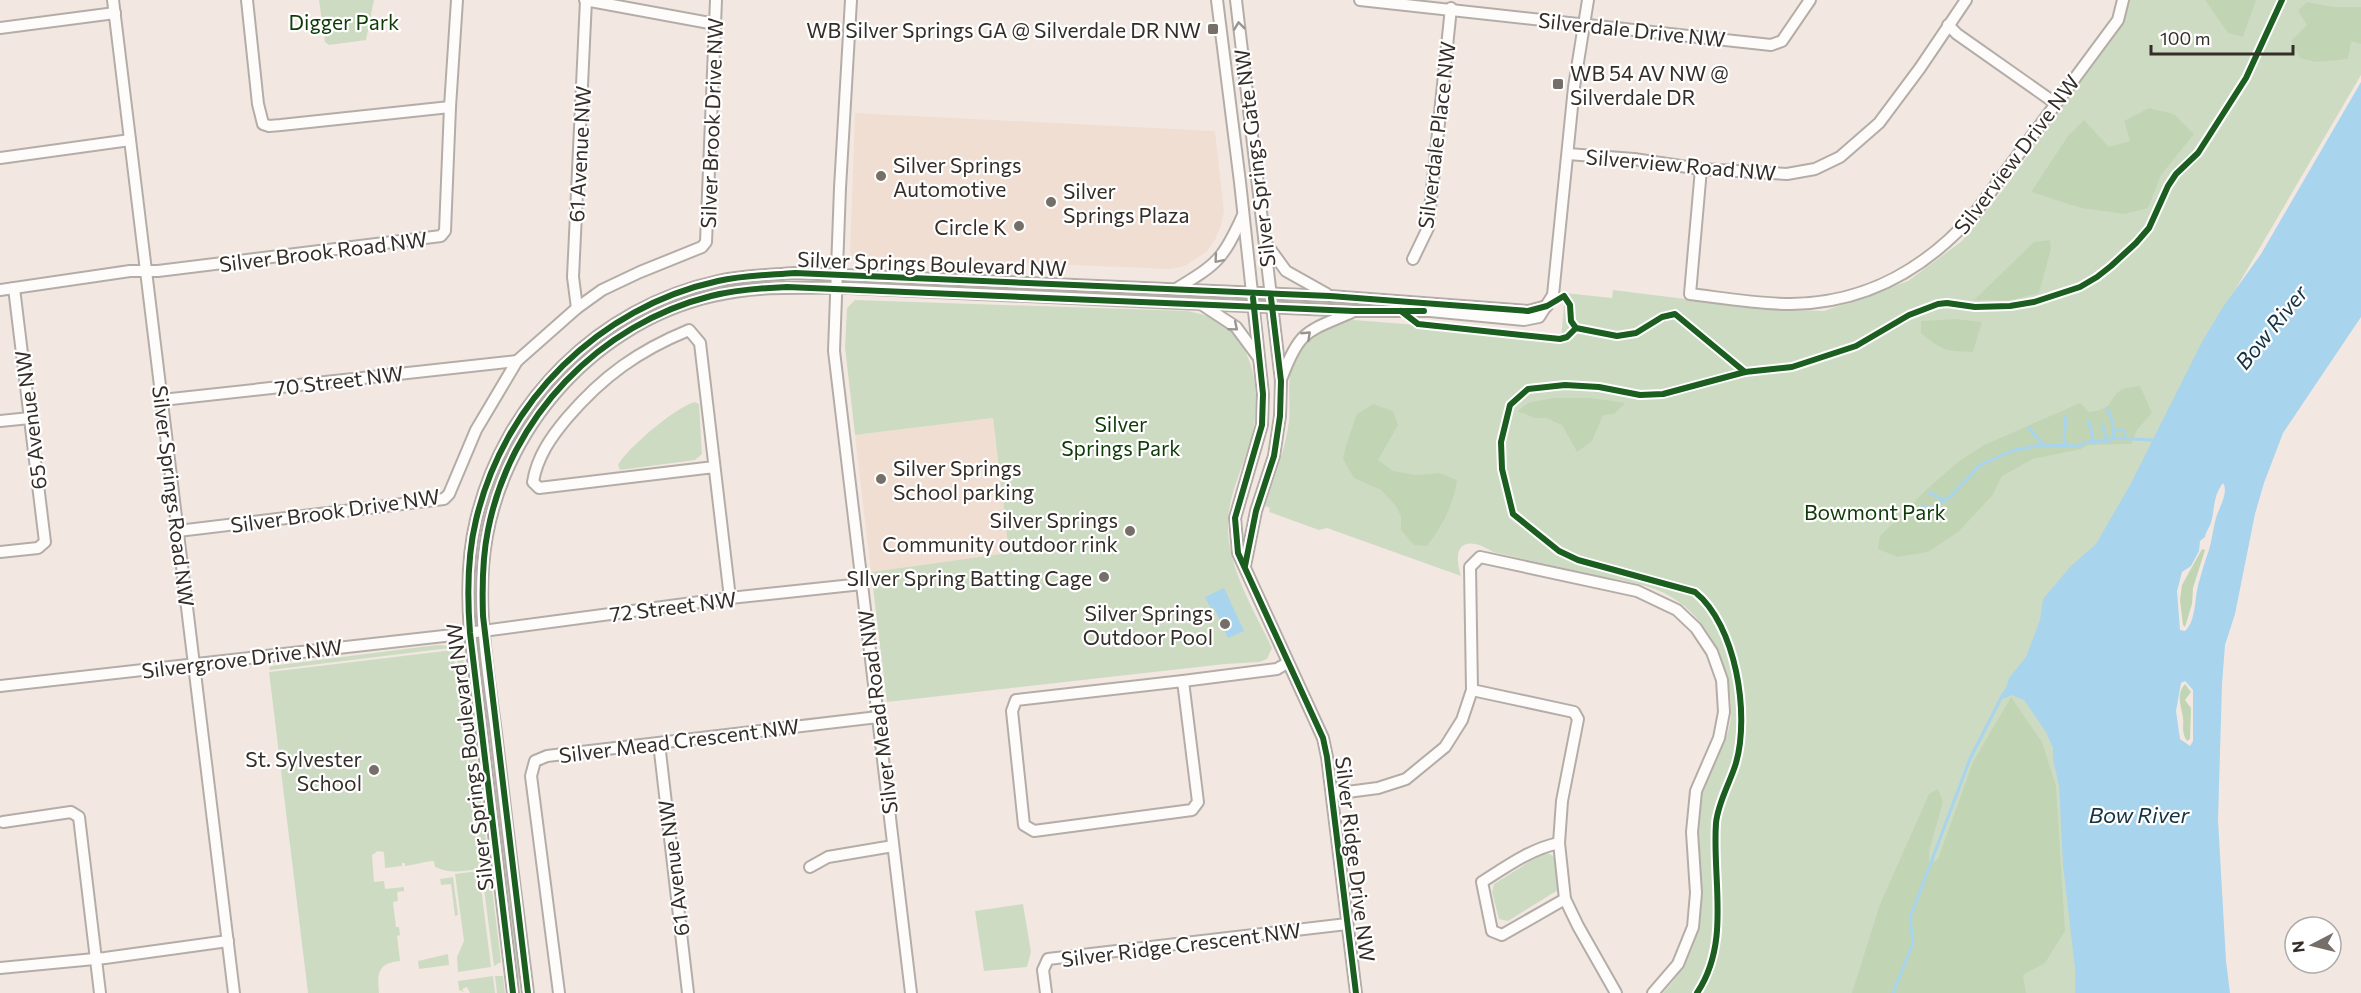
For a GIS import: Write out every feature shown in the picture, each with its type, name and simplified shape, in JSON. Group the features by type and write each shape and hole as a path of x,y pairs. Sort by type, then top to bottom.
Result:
{"street":[{"name":"Silver Springs Road NW","path":"113,0 234,993"},
{"path":"247,0 258,104 263,124 282,125 450,107"},
{"name":"Silver Brook Road NW","path":"147,271 441,236 445,231 457,0"},
{"path":"585,0 715,24"},
{"name":"61 Avenue NW","path":"577,308 573,277 585,0"},
{"name":"Silver Brook Drive NW","path":"178,531 444,499 449,494 476,430 517,361 577,308 602,290 640,272 702,248 706,242 716,0"},
{"name":"Silver Mead Road NW","path":"851,0 834,351 911,993"},
{"name":"Silver Springs Gate NW","path":"1217,0 1253,292 1263,394 1262,425 1235,518 1238,553 1245,566"},
{"name":"Silver Springs Gate NW","path":"1236,0 1281,381 1280,416 1274,456 1256,511 1245,566"},
{"name":"Silverdale Drive NW","path":"1360,0 1451,8 1771,45 1782,41 1810,0"},
{"path":"1546,308 1553,295 1582,24 1588,0"},
{"name":"Silverview Road NW","path":"1568,154 1635,159 1701,169 1787,174 1815,169 1840,157 1879,123 1966,0"},
{"name":"Silverview Drive NW","path":"1701,169 1690,294 1791,304 1819,301 1876,288 1905,274 1952,240 1975,213 2118,20 2123,0"},
{"name":"Silverdale Place NW","path":"1413,259 1428,228 1451,8"},
{"path":"0,28 115,13"},
{"path":"1948,25 1957,34 2055,103"},
{"path":"0,158 130,140"},
{"path":"1176,289 1216,263 1229,246 1243,215"},
{"path":"1264,240 1286,271 1330,296"},
{"path":"0,290 130,271 147,271"},
{"name":"Silver Springs Boulevard NW","path":"513,993 470,633 469,563 476,521 486,484 502,448 526,408 564,364 583,346 634,312 702,285 753,276 795,273 1253,292 1528,311 1546,308"},
{"name":"65 Avenue NW","path":"0,552 38,548 45,542 14,288"},
{"name":"Silver Springs Boulevard NW","path":"528,993 484,631 483,568 487,531 496,496 510,462 528,430 550,399 572,375 610,342 636,326 696,300 727,293 769,288 836,288 1354,311 1430,311 1524,320 1539,317 1546,308"},
{"path":"1201,304 1236,327 1260,359"},
{"path":"1281,381 1293,349 1303,337 1323,323 1354,311"},
{"path":"714,467 539,488 533,482 535,466 550,440 588,392 620,366 658,342 689,330 700,343 730,598"},
{"name":"70 Street NW","path":"162,400 517,361"},
{"path":"0,421 30,418"},
{"path":"1332,794 1379,788 1406,778 1445,747 1462,720 1472,690 1470,567 1480,557 1637,591 1677,610 1696,628 1712,652 1722,680 1724,712 1719,738 1696,791 1692,832 1696,893 1693,927 1678,964 1653,993"},
{"name":"Silver Ridge Drive NW","path":"1245,566 1287,663 1319,726 1327,757 1356,993"},
{"name":"72 Street NW","path":"484,631 730,598 862,584"},
{"name":"Silvergrove Drive NW","path":"0,686 484,631"},
{"path":"1183,681 1198,802 1192,810 1034,831 1024,825 1011,711 1016,700 1277,669 1287,663"},
{"path":"1472,690 1574,712 1578,719 1562,801 1559,843 1565,899 1616,993"},
{"name":"Silver Mead Crescent NW","path":"559,993 532,768 535,761 547,756 878,717"},
{"name":"61 Avenue NW","path":"659,743 688,993"},
{"path":"3,822 71,812 79,817 100,993"},
{"path":"1559,843 1545,846 1524,856 1482,882 1492,931 1502,934 1565,899"},
{"path":"810,867 828,857 893,846"},
{"name":"Silver Ridge Crescent NW","path":"1046,993 1043,970 1048,960 1347,924"},
{"path":"0,968 95,959 228,941"}],"shaded area":[{"path":"855,113 1215,131 1224,211 1221,226 1214,242 1206,252 1185,266 1170,269 852,256 850,253"},
{"path":"993,418 1009,554 871,572 855,435"}],"green space":[{"name":"Digger Park","path":"319,0 374,0 366,40 329,45 325,42"},
{"name":"Bowmont Park","path":"2130,0 2361,0 2361,75 2200,350 2093,993 1663,993 1692,950 1698,930 1700,802 1707,778 1726,737 1731,715 1731,698 1724,665 1709,634 1686,608 1665,593 1647,586 1493,552 1475,544 1463,546 1460,550 1458,565 1461,576 1327,528 1319,530 1269,512 1270,508 1265,506 1287,432 1290,376 1294,360 1306,342 1323,329 1354,320 1455,328 1561,341 1565,293 1612,298 1613,290 1766,309 1824,311 1908,281 1962,241 2009,182 2123,22"},
{"path":"2205,0 2256,0 2243,37 2228,33"},
{"path":"2307,2 2333,7 2361,7 2361,44 2351,41 2348,59 2316,62 2300,58 2291,41 2307,25 2298,11"},
{"path":"2149,108 2174,114 2194,134 2161,175 2148,208 2125,214 2081,208 2031,192 2068,136 2084,120 2109,147 2130,141 2124,121"},
{"path":"2050,240 2051,249 2039,293 2008,301 1974,300 2034,242"},
{"path":"1037,288 1099,289 1100,294 1043,293"},
{"path":"680,295 682,300 647,317 573,369 496,487 491,485 512,437 544,392 563,372 604,336 626,321"},
{"name":"Silver Springs Park","path":"855,300 1188,311 1222,323 1243,347 1254,377 1256,409 1254,425 1233,492 1228,524 1232,556 1237,572 1272,648 1267,659 1259,662 887,702 871,572 1009,553 993,418 855,435 845,347 847,308"},
{"path":"1955,319 1982,322 1973,352 1945,349 1921,333 1921,321"},
{"path":"2140,386 2152,413 2137,430 2131,444 2088,445 2081,449 2033,459 2002,476 1992,496 1958,532 1928,552 1898,557 1878,549 1880,536 1926,490 1958,462 1984,445 2080,403 2089,412 2104,408 2119,391"},
{"path":"1553,398 1591,398 1625,403 1614,414 1603,415 1592,441 1577,452 1562,425 1546,418 1535,418 1517,411 1528,403"},
{"path":"695,402 699,404 702,454 695,460 620,470 618,465 642,439 665,419"},
{"path":"1373,404 1393,411 1398,425 1378,460 1393,471 1416,475 1440,473 1457,480 1446,515 1427,546 1414,545 1401,530 1401,517 1396,506 1381,490 1354,478 1343,459 1357,414"},
{"path":"2202,549 2205,550 2193,588 2192,604 2185,627 2180,600 2182,585"},
{"path":"437,645 451,646 450,648 270,670 269,668 271,666"},
{"path":"456,648 461,653 465,665 489,867 481,868"},
{"name":"St. Sylvester School","path":"453,650 480,869 446,871 435,867 434,861 405,866 405,863 402,863 402,866 385,868 384,852 378,851 372,855 374,882 384,881 385,889 404,887 404,891 397,892 398,901 393,902 396,927 399,927 400,935 397,936 400,961 387,964 380,970 379,993 308,993 269,672"},
{"path":"2185,684 2191,692 2185,700 2191,708 2190,739 2187,741 2183,732 2180,700"},
{"path":"2011,697 2042,742 2056,786 2065,931 2045,963 2023,975 2026,993 1852,993 1880,904 1929,794 1938,789 1943,802 1929,851 1929,865 1938,859 1973,762"},
{"path":"498,794 522,978 517,979 493,795"},
{"path":"1543,853 1555,858 1558,890 1508,921 1499,919 1492,892 1494,884"},
{"path":"479,871 491,967 458,972 457,957 464,941 455,874"},
{"path":"490,872 501,962 494,966 482,873"},
{"path":"453,877 458,915 455,916 451,884 441,885 440,879"},
{"path":"1023,904 1031,952 1027,967 984,971 975,911"},
{"path":"448,954 449,965 419,969 418,961"},
{"path":"493,976 495,993 470,993 467,987 462,989 464,992 459,990 458,981"},
{"path":"495,976 503,976 505,993 497,993"}],"water":[{"name":"Bow River","path":"2361,82 2361,317 2283,433 2255,514 2235,614 2225,645 2218,820 2230,993 2075,993 2075,968 2063,864 2059,786 2053,748 2046,732 2024,700 2012,695 2003,699 2000,696 2009,678 2026,657 2040,620 2043,599 2071,566 2096,544 2130,485 2203,340 2223,307 2261,254","holes":["2223,483 2225,491 2197,588 2192,621 2185,631 2180,630 2177,591 2182,572 2191,566 2199,551 2200,541 2205,537 2211,523 2216,497","2185,681 2193,690 2193,741 2190,746 2180,739 2176,711 2181,683"]},
{"path":"1224,588 1244,631 1228,638 1214,608 1211,609 1205,597"}],"waterway":[{"path":"2107,409 2112,420 2114,438"},
{"path":"2066,416 2064,440 2067,446"},
{"path":"2089,421 2094,443"},
{"path":"2102,424 2107,441"},
{"path":"2029,428 2043,445"},
{"path":"2114,431 2125,432 2124,438"},
{"path":"1918,517 1950,497 1980,465 2014,450 2043,445 2079,446 2086,442 2107,441 2114,438 2152,440"},
{"path":"1928,492 1944,500"},
{"path":"1922,506 1931,509"},
{"path":"1893,993 1913,943 1910,918 1970,759 2001,698"}],"cycle path":[{"path":"1697,993 1714,953 1717,932 1715,845 1717,815 1736,763 1740,743 1740,696 1730,648 1721,626 1709,607 1695,592 1578,560 1559,551 1513,514 1502,469 1501,442 1510,405 1528,389 1565,385 1599,387 1640,395 1663,394 1745,372 1792,367 1856,346 1909,315 1938,304 1975,307 2010,306 2034,302 2080,287 2111,266 2149,228 2168,186 2176,174 2198,153 2246,78 2282,0"},
{"path":"513,993 470,633 468,576 473,534 490,477 509,436 533,399 563,366 597,337 634,313 675,294 718,281 746,276 795,273 1330,296 1528,311 1547,306 1564,296 1570,305 1571,321 1576,328 1617,336 1636,333 1662,317 1675,314 1745,372"},
{"path":"528,993 483,616 485,552 488,530 499,489 516,450 539,414 566,381 597,353 632,328 670,309 720,294 778,287 1354,311 1424,311"},
{"path":"1253,298 1263,394 1262,425 1235,518 1238,553 1323,738 1356,993"},
{"path":"1245,566 1256,511 1274,456 1280,416 1281,381 1271,298"},
{"path":"1401,311 1418,324 1560,339 1567,337 1576,328"}],"place":[{"name":"WB Silver Springs GA @ Silverdale DR NW","path":"1213,29"},
{"name":"WB 54 AV NW @ Silverdale DR","path":"1558,84"},
{"name":"Silver Springs Automotive","path":"881,176"},
{"name":"Silver Springs Plaza","path":"1051,202"},
{"name":"Circle K","path":"1019,226"},
{"name":"Silver Springs School parking","path":"881,479"},
{"name":"Silver Springs Community outdoor rink","path":"1130,531"},
{"name":"SIlver Spring Batting Cage","path":"1104,577"},
{"name":"Silver Springs Outdoor Pool","path":"1225,624"},
{"name":"St. Sylvester School","path":"374,770"}]}
